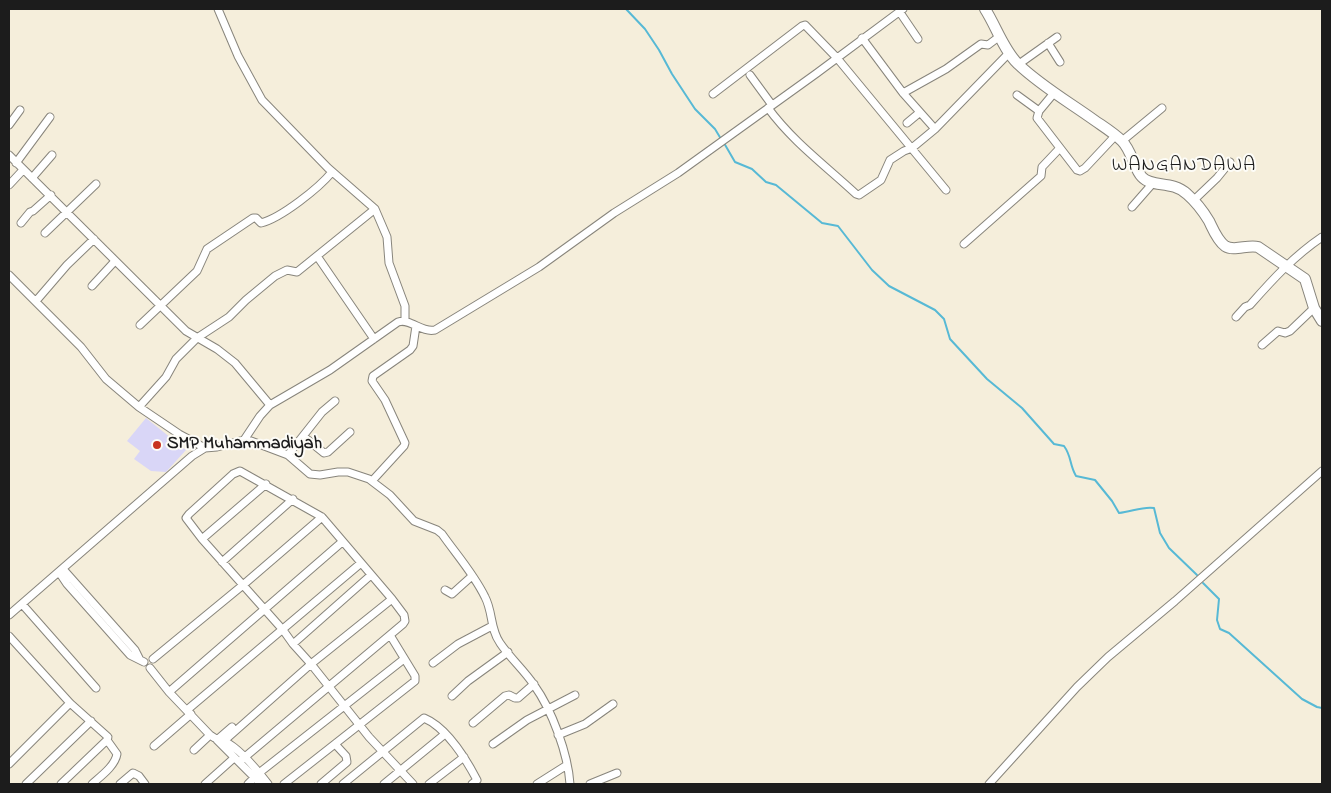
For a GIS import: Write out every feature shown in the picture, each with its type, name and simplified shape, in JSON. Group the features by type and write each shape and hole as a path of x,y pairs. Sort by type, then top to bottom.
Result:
{"street":[{"path":"218,9 238,56 262,100 332,172 375,209 387,237 387,252 390,266 404,303 405,321"},
{"path":"984,9 1009,53 1019,64 1054,93 1119,138 1133,158 1142,177 1154,183 1175,186 1194,200 1222,243 1227,247 1256,246 1263,249 1306,281 1314,308 1322,322"},
{"path":"244,440 270,405 330,370 398,322 405,321 429,331 435,330 539,267 614,213 678,174 901,10 918,39"},
{"path":"713,94 803,25 806,26 837,58 946,190"},
{"path":"903,93 946,69 981,44 988,45 1000,36"},
{"path":"1019,64 1057,37"},
{"path":"862,38 903,93 935,129"},
{"path":"1048,43 1060,62"},
{"path":"750,75 782,126 803,148 858,195 862,195 881,180 888,163 893,157 912,148 935,129 1009,53"},
{"path":"1054,93 1039,111 1038,122 1077,170 1083,170 1119,138 1162,108"},
{"path":"1017,95 1039,111"},
{"path":"9,125 20,110"},
{"path":"907,123 919,112"},
{"path":"16,163 50,117"},
{"path":"964,244 1041,176 1042,167 1059,149"},
{"path":"9,155 186,331 218,349 235,363 270,405"},
{"path":"32,178 52,155"},
{"path":"1194,200 1217,178 1230,162"},
{"path":"9,185 23,170"},
{"path":"140,325 197,271 202,258 210,247 253,218 256,218 261,223 276,217 332,172"},
{"path":"1132,207 1154,183"},
{"path":"45,233 96,184"},
{"path":"21,224 30,212 51,196"},
{"path":"139,407 166,377 176,359 197,338 228,317 276,276 287,270 297,272 375,209"},
{"path":"1236,317 1245,307 1250,305 1285,266 1322,237"},
{"path":"36,301 67,265 94,239"},
{"path":"317,256 374,339"},
{"path":"92,286 115,261"},
{"path":"9,274 81,346 106,379 139,407 179,434 205,448"},
{"path":"1262,345 1278,331 1284,333 1290,331 1314,308"},
{"path":"372,481 405,443 385,400 372,381 372,376 410,350 413,346 416,326"},
{"path":"288,455 322,412 335,401"},
{"path":"303,436 324,453 328,452 350,432"},
{"path":"9,615 192,456 205,448 244,440 250,441 288,455 310,474 320,476 348,472 372,481 390,495 414,522 437,530 442,534 487,599 492,626 500,644 551,707 562,734 570,784"},
{"path":"204,784 239,759 328,687 390,635 402,624 405,618 392,599 322,517 240,470 187,516 187,521 283,630 328,687 412,784"},
{"path":"989,784 1108,657 1175,601 1322,471"},
{"path":"202,539 266,484"},
{"path":"222,562 293,499"},
{"path":"142,660 153,659 322,517"},
{"path":"169,692 342,542"},
{"path":"154,746 189,712 361,563"},
{"path":"61,571 130,654 142,660 150,668 169,692 210,735 220,741 268,784"},
{"path":"293,644 371,575"},
{"path":"445,590 452,594 472,576"},
{"path":"220,741 310,662 392,599"},
{"path":"22,604 96,688"},
{"path":"433,663 458,644 492,626"},
{"path":"284,784 415,681 415,676 390,635"},
{"path":"9,636 70,703 107,735 107,740 117,754 113,764 92,784"},
{"path":"452,696 468,681 508,652"},
{"path":"248,784 404,658"},
{"path":"150,668 154,665 153,659"},
{"path":"473,723 505,696 509,695 518,698 534,684"},
{"path":"493,744 527,720 575,695"},
{"path":"9,764 70,703"},
{"path":"562,734 585,724 613,704"},
{"path":"343,784 424,718 446,734 464,757 476,783"},
{"path":"26,784 91,720"},
{"path":"384,784 446,734"},
{"path":"194,750 210,735"},
{"path":"61,784 107,740"},
{"path":"320,784 347,762 346,756 335,744"},
{"path":"430,784 464,757"},
{"path":"537,784 568,765"},
{"path":"120,784 133,773 139,776 145,784"},
{"path":"590,784 617,774"},
{"path":"257,775 261,784"}],"shaded area":[{"name":"SMP Muhammadiyah","path":"146,418 186,450 166,472 151,471 134,459 140,451 127,441"}],"waterway":[{"path":"626,9 645,29 695,109 715,129 721,139"},
{"path":"724,143 735,162 752,169 766,182 776,185 822,223 838,226 872,270 889,286 935,310 944,319 950,339 987,379 1022,408 1054,444 1064,446 1076,476 1095,480 1119,513 1154,508 1160,533 1169,548 1197,575"},
{"path":"1203,583 1219,599 1217,620 1220,629 1229,633 1302,699 1322,708"}],"place":[{"name":"SMP Muhammadiyah","path":"157,445"}],"district":[{"name":"WANGANDAWA","path":"1184,167"}]}
